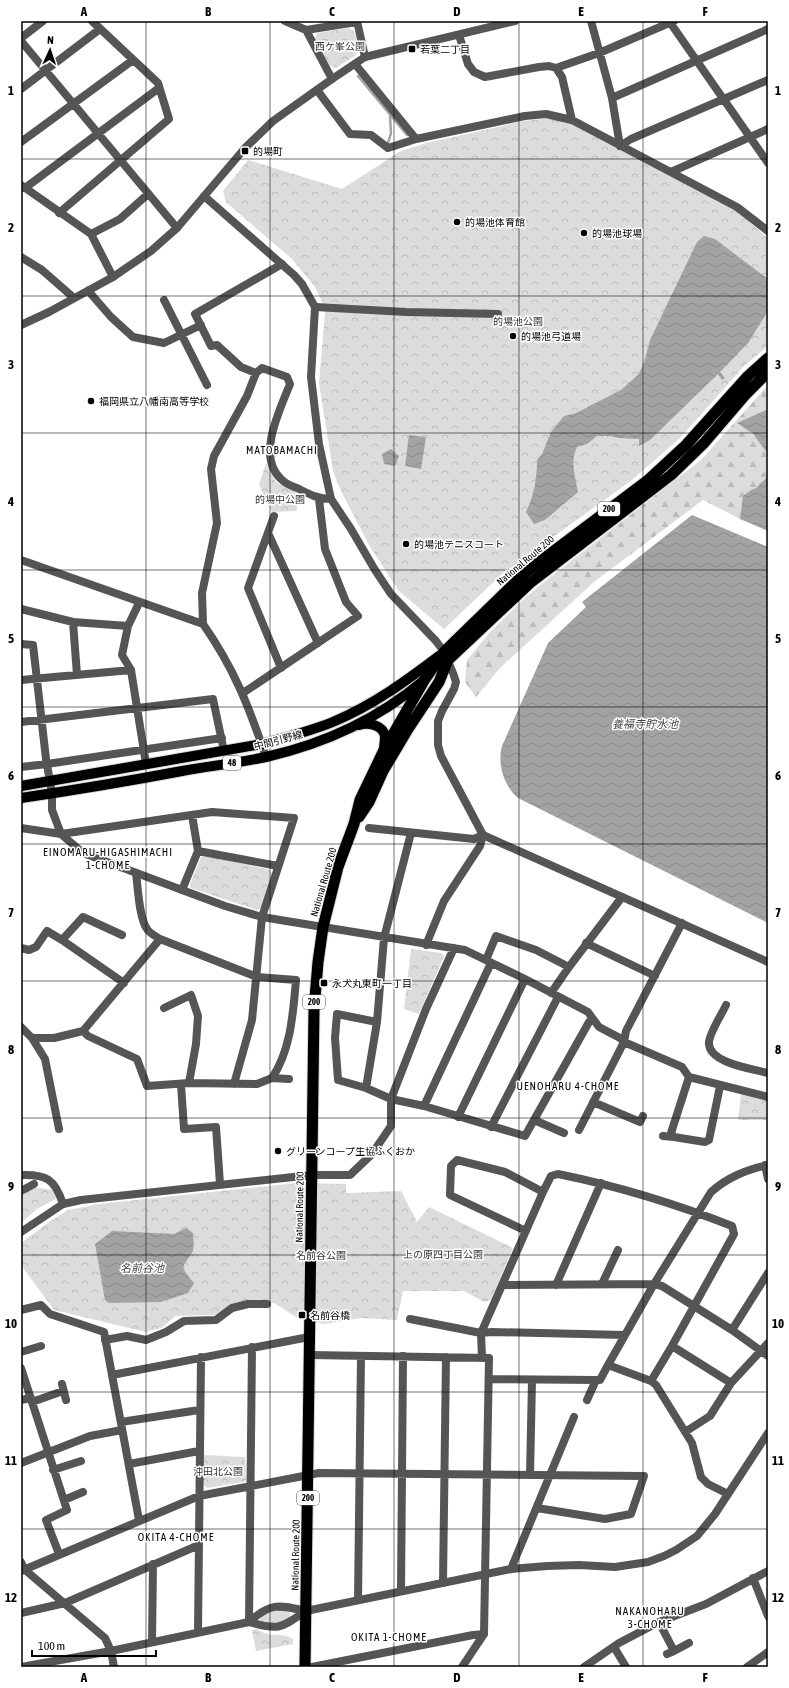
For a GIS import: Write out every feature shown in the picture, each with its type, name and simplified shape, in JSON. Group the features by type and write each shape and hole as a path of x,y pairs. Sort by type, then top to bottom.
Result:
{"highway":[{"name":"National Route 200","path":"305,1667 314,1010 323,927 338,867 354,824 360,800 384,750 425,679 446,656 526,572 647,481 686,445 748,376 768,358"},
{"name":"National Route 200","path":"354,824 369,802 383,770 438,682 446,656 530,583 671,475 704,443 746,394 768,372"}],"main road":[{"name":"中間引野線","path":"21,786 262,744 335,722 382,697 446,656"},
{"name":"中間引野線","path":"21,798 266,757 327,738 354,726 389,706 425,679"},
{"path":"354,726 365,723 371,724 381,730 385,736 384,750"}],"street":[{"path":"43,21 21,39 177,228"},
{"path":"59,213 169,119 158,83 92,21"},
{"path":"285,21 306,30 357,22 365,58"},
{"path":"21,325 113,277 151,251 177,228 245,148 273,121 355,64 365,58 458,35 493,23 515,21"},
{"path":"591,21 612,98 620,146"},
{"path":"458,35 468,64 474,72 485,77 539,67 549,66 556,68 599,53 671,22 696,61 768,163"},
{"path":"21,89 100,29"},
{"path":"612,98 768,29"},
{"path":"306,30 332,79"},
{"path":"21,142 132,60"},
{"path":"355,64 416,139"},
{"path":"556,68 562,77 572,120"},
{"path":"620,146 631,139 768,80"},
{"path":"113,277 91,234 59,213 23,186 99,133 159,88"},
{"path":"317,90 350,134 371,135 388,148 416,139 525,116 546,114 572,120 737,207 768,231"},
{"path":"671,172 768,129"},
{"path":"91,234 120,218 148,194"},
{"path":"204,196 282,264 302,284 316,307 311,377 319,444 324,471 332,499 391,594 436,641 446,656 456,682 438,721 438,745 441,756 483,835 768,962"},
{"path":"21,258 42,270 74,298"},
{"path":"256,373 241,367 217,345 211,346 196,314 282,264"},
{"path":"89,290 111,317 133,337 164,343 201,325"},
{"path":"164,300 206,385"},
{"path":"316,307 406,312 498,314 496,319"},
{"path":"266,757 243,693 220,648 203,624 202,592 217,523 212,469 214,456 246,396 256,373 262,368 287,377 290,384 271,438 268,455 274,470 280,479 289,485 319,499 332,499"},
{"path":"243,693 358,616 346,602 325,549 319,499"},
{"path":"274,516 248,588 281,668"},
{"path":"268,533 318,643"},
{"path":"21,560 139,603 203,624"},
{"path":"139,603 128,626 122,655 131,670 146,764"},
{"path":"21,609 73,622 128,626"},
{"path":"73,622 77,675"},
{"path":"21,644 33,645 47,764 51,781 52,810 62,834 83,853 225,906 262,917 464,950 525,979 588,1012 599,1027 620,1038 624,1042 682,1067 688,1077 768,1097"},
{"path":"21,680 131,670"},
{"path":"21,722 42,721 213,699 224,751"},
{"path":"21,767 143,751 222,738"},
{"path":"21,828 62,834 212,812 294,818 262,917 252,1020 234,1084"},
{"path":"182,890 198,851 192,815"},
{"path":"370,828 474,839 483,835"},
{"path":"366,1088 377,1022 384,938 411,833"},
{"path":"426,945 444,901 480,846 483,835"},
{"path":"198,851 278,866"},
{"path":"136,873 146,928 160,939 257,977 296,980 291,1029 277,1070 272,1078"},
{"path":"491,1127 554,995 569,967 622,897"},
{"path":"62,940 82,917 122,935"},
{"path":"578,1130 624,1042 626,1031 682,923"},
{"path":"21,948 28,950 36,947 47,931 124,983"},
{"path":"424,1106 488,962 496,936 536,950 569,967"},
{"path":"32,1038 54,1038 83,1031 160,939"},
{"path":"586,943 655,976"},
{"path":"21,1232 63,1204 112,1196 220,1184 312,1180 350,1175 372,1154 391,1126 391,1099 426,1009 454,948"},
{"path":"458,1117 525,979"},
{"path":"164,1008 191,995 198,1016 196,1044 190,1083"},
{"path":"726,1005 709,1040 709,1047 713,1053 724,1062 768,1073"},
{"path":"377,1022 337,1014 335,1038 338,1080 366,1088 391,1099 424,1106 525,1136 589,1022 593,1019"},
{"path":"21,1027 32,1038 45,1059 59,1129"},
{"path":"83,1031 88,1036 137,1059 147,1086 190,1083 257,1084 272,1078 289,1079"},
{"path":"674,1137 671,1133 688,1077"},
{"path":"181,1084 184,1129 216,1127 220,1184"},
{"path":"662,1136 705,1142 709,1140 720,1086"},
{"path":"592,1102 640,1121"},
{"path":"534,1120 564,1133"},
{"path":"526,1231 450,1195 451,1166 457,1160 505,1172 543,1192"},
{"path":"489,1379 600,1380 654,1284 711,1192 724,1181 740,1173 767,1165 768,1179"},
{"path":"21,1174 39,1175 54,1184 63,1204"},
{"path":"482,1358 481,1333 543,1192 551,1176 558,1174 601,1183 699,1213 732,1226 734,1234 651,1381"},
{"path":"556,1285 601,1183"},
{"path":"21,1191 34,1184"},
{"path":"602,1284 618,1250"},
{"path":"732,1330 768,1273"},
{"path":"502,1285 654,1284 662,1286 693,1307 732,1330 768,1356"},
{"path":"105,1340 127,1336 146,1340 166,1332 184,1321 216,1320 232,1308 248,1304 267,1304"},
{"path":"21,1310 41,1305 50,1314 104,1332 139,1520"},
{"path":"410,1320 481,1333 625,1335"},
{"path":"112,1375 252,1347 309,1333"},
{"path":"685,1432 710,1416 731,1383 768,1344"},
{"path":"21,1352 41,1346"},
{"path":"672,1346 731,1383"},
{"path":"249,1622 252,1347"},
{"path":"310,1354 489,1358 484,1634 462,1667"},
{"path":"358,1600 361,1356"},
{"path":"401,1591 403,1356"},
{"path":"198,1632 199,1410 201,1357"},
{"path":"443,1583 446,1357"},
{"path":"608,1365 651,1381 656,1385 692,1443 701,1477 708,1484 728,1494"},
{"path":"21,1368 67,1510 46,1520 59,1554"},
{"path":"530,1475 532,1380"},
{"path":"587,1400 596,1380"},
{"path":"21,1400 31,1400 63,1387 66,1400"},
{"path":"21,1463 90,1436 122,1426 199,1410"},
{"path":"511,1569 574,1417"},
{"path":"249,1622 260,1612 271,1607 280,1606 306,1610 511,1569 579,1565 615,1567 648,1562 676,1550 697,1536 728,1494 767,1434"},
{"path":"129,1464 199,1451"},
{"path":"53,1470 81,1461"},
{"path":"22,1567 59,1554 199,1496 250,1485 319,1473 644,1476 630,1514 605,1519 537,1508"},
{"path":"64,1500 83,1492"},
{"path":"21,1613 65,1603 199,1545"},
{"path":"152,1642 153,1564"},
{"path":"22,1567 105,1638 111,1651 114,1667"},
{"path":"584,1667 658,1622 706,1604 768,1571"},
{"path":"753,1578 768,1616"},
{"path":"21,1667 111,1651 249,1622 274,1628 290,1622 306,1610"},
{"path":"658,1622 671,1652 689,1643"},
{"path":"312,1667 472,1635 484,1634"},
{"path":"614,1648 626,1667"},
{"path":"746,1667 768,1652"}],"green space":[{"name":"西ケ峯公園","path":"349,28 354,31 360,48 356,55 336,68 329,65 315,39 317,33"},
{"name":"的場池公園","path":"549,118 570,122 733,208 768,238 768,346 745,365 681,437 632,480 502,574 444,629 399,591 370,547 341,491 333,471 319,383 325,312 315,287 292,259 226,202 223,191 248,160 342,189 399,152 426,143 524,121"},
{"path":"768,385 768,409 738,423 757,439 762,445 769,459 769,467 766,476 760,485 751,490 742,506 740,519 703,500 594,582 500,668 476,697 465,682 467,660 490,632 526,597 544,582 701,460"},
{"name":"的場中公園","path":"266,463 276,482 296,492 297,511 272,512 259,485"},
{"path":"204,855 270,870 272,873 262,908 257,910 191,888 190,885 201,857"},
{"path":"411,949 442,953 444,956 419,1014 404,1009"},
{"path":"741,1094 767,1100 768,1120 738,1120"},
{"name":"名前谷公園","path":"297,1183 346,1184 346,1193 401,1191 417,1222 429,1207 513,1248 491,1300 484,1302 464,1291 403,1291 397,1320 361,1318 324,1324 296,1317 274,1303 248,1301 216,1315 176,1316 161,1328 146,1332 54,1310 21,1265 21,1243 68,1210 99,1204"},
{"path":"33,1188 54,1190 57,1198 37,1209 21,1223 21,1196"},
{"name":"沖田北公園","path":"203,1455 245,1457 246,1480 244,1482 207,1488 203,1484"},
{"path":"279,1609 290,1612 290,1618 275,1624 260,1621 260,1617 265,1612"},
{"path":"257,1629 267,1634 284,1635 289,1637 293,1639 293,1644 256,1651 252,1630"}],"water":[{"path":"704,236 715,239 768,279 768,311 748,343 720,372 725,378 722,380 718,374 650,440 639,446 639,439 597,436 587,444 577,447 573,463 578,492 545,520 534,524 526,512 534,487 537,460 542,454 551,432 564,416 576,413 621,390 638,375 644,363 650,340 697,242"},
{"path":"768,409 768,454 753,434 737,423"},
{"path":"409,435 426,437 421,469 405,466"},
{"path":"391,449 399,456 395,466 384,464 382,454"},
{"path":"768,472 768,531 740,519 743,496 756,488 765,479"},
{"name":"養福寺貯水池","path":"692,515 768,547 768,923 518,798 505,781 501,767 500,760 502,746 548,643 586,607 582,602"},
{"name":"名前谷池","path":"186,1228 193,1233 194,1243 193,1251 184,1265 184,1270 194,1283 188,1293 161,1302 109,1303 105,1300 95,1244 112,1231 174,1234"}],"waterway":[{"path":"358,76 407,135"},
{"path":"388,143 391,133 390,116"}],"place":[{"name":"若葉二丁目","path":"412,49"},
{"name":"的場町","path":"245,151"},
{"name":"的場池体育館","path":"457,222"},
{"name":"的場池球場","path":"584,233"},
{"name":"的場池弓道場","path":"513,336"},
{"name":"福岡県立八幡南高等学校","path":"91,401"},
{"name":"的場池テニスコート","path":"406,544"},
{"name":"永犬丸東町一丁目","path":"324,983"},
{"name":"グリーンコープ生協ふくおか","path":"278,1151"},
{"name":"名前谷橋","path":"302,1315"}],"district":[{"name":"MATOBAMACHI","path":"282,450"},
{"name":"EINOMARU-HIGASHIMACHI 1-CHOME","path":"108,858"},
{"name":"UENOHARU 4-CHOME","path":"568,1086"},
{"name":"OKITA 4-CHOME","path":"176,1537"},
{"name":"NAKANOHARU 3-CHOME","path":"650,1617"},
{"name":"OKITA 1-CHOME","path":"389,1637"}],"park label":[{"name":"上の原四丁目公園","path":"443,1254"}]}
